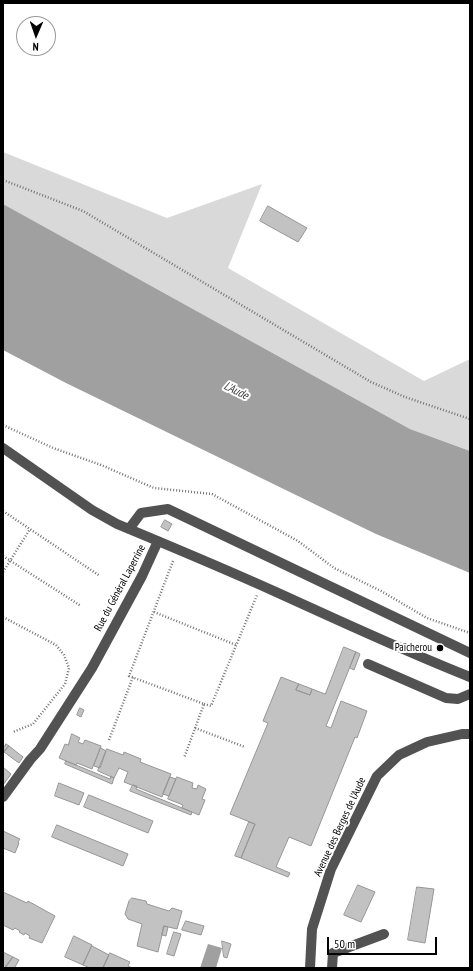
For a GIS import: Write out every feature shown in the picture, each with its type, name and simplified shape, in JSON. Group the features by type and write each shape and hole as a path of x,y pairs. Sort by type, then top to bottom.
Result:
{"street":[{"name":"Rue du Général Laperrine","path":"3,448 92,510 129,529 158,541 142,576 92,668 40,749 30,760 3,797"},
{"path":"129,529 141,513 168,509 470,653"},
{"path":"158,541 274,591 377,638 470,677"},
{"path":"368,664 446,698 458,699 470,694"},
{"name":"Avenue des Berges de l'Aude","path":"310,968 312,929 331,869 377,776 399,755 427,742 462,734 470,734"},
{"path":"332,968 333,953 384,934"}],"path":[{"path":"3,180 83,211 371,382 405,397 470,419"},
{"path":"3,424 53,448 101,465 154,488 212,494 298,541 334,568 381,591 427,618 470,633"},
{"path":"3,511 100,576"},
{"path":"3,572 30,529"},
{"path":"3,556 81,606"},
{"path":"174,559 129,676 211,706 258,594"},
{"path":"318,581 327,562"},
{"path":"251,591 264,597"},
{"path":"154,612 236,645"},
{"path":"3,617 56,645 64,655 69,668 65,684 33,724 13,732"},
{"path":"109,740 133,677"},
{"path":"184,758 204,704"},
{"path":"195,728 245,747"}],"shaded area":[{"path":"3,152 167,218 262,184 228,268 424,381 470,359 470,451 410,429 3,204"}],"water":[{"name":"L'Aude","path":"3,204 410,429 470,451 470,573 376,534 66,383 3,350"},
{"path":"208,944 222,948 216,968 200,968"}],"building":[{"path":"268,206 307,228 298,242 260,221"},
{"path":"165,520 172,524 168,531 161,527"},
{"path":"344,647 356,652 326,726 331,728 341,701 367,711 311,846 289,837 276,867 290,873 288,877 241,858 255,824 230,814 268,723 263,721 281,677 299,684 296,690 310,695 312,689 325,694"},
{"path":"356,652 360,654 354,670 350,668"},
{"path":"299,684 312,689 310,695 296,690"},
{"path":"80,708 84,710 81,717 77,715"},
{"path":"72,734 80,738 78,742 83,744 85,740 101,746 92,769 77,763 76,765 59,758 65,744 68,745"},
{"path":"6,744 9,746 3,753 3,746"},
{"path":"9,746 23,757 19,763 4,752"},
{"path":"101,748 106,751 100,768 94,766"},
{"path":"107,749 123,755 124,752 141,759 140,762 171,774 162,797 124,782 128,772 119,768 114,778 98,771"},
{"path":"66,761 110,779 111,776 114,778 112,784 65,764"},
{"path":"3,767 11,774 3,785"},
{"path":"170,777 176,779 169,796 163,794"},
{"path":"177,777 193,783 192,788 197,789 198,785 206,789 202,799 205,800 199,815 182,808 183,805 168,799"},
{"path":"59,783 84,793 79,805 55,796"},
{"path":"133,785 137,786 136,789 192,812 191,815 130,791"},
{"path":"89,795 153,821 148,833 84,807"},
{"path":"249,822 255,824 241,858 235,856"},
{"path":"57,825 128,854 123,866 52,837"},
{"path":"3,831 20,839 15,853 3,848"},
{"path":"358,885 375,892 361,922 344,915"},
{"path":"417,887 434,889 425,943 408,940"},
{"path":"3,892 27,903 28,901 55,916 42,943 29,938 30,936 25,933 24,935 15,928 13,930 3,925"},
{"path":"132,898 146,901 147,904 169,911 172,908 182,911 177,929 164,926 158,952 137,946 142,924 128,919 125,914 129,901"},
{"path":"186,921 204,926 201,935 182,930"},
{"path":"164,926 168,927 166,936 162,935"},
{"path":"174,932 181,934 174,956 167,954"},
{"path":"74,936 92,945 83,965 65,957"},
{"path":"222,941 231,944 227,958 224,957"},
{"path":"92,946 109,955 103,968 90,968 83,965"},
{"path":"3,952 13,957 5,968 3,968"},
{"path":"110,953 130,962 128,966 132,968 103,968"},
{"path":"13,957 19,960 15,967 17,968 5,968"}],"place":[{"name":"Païcherou","path":"440,648"}]}
